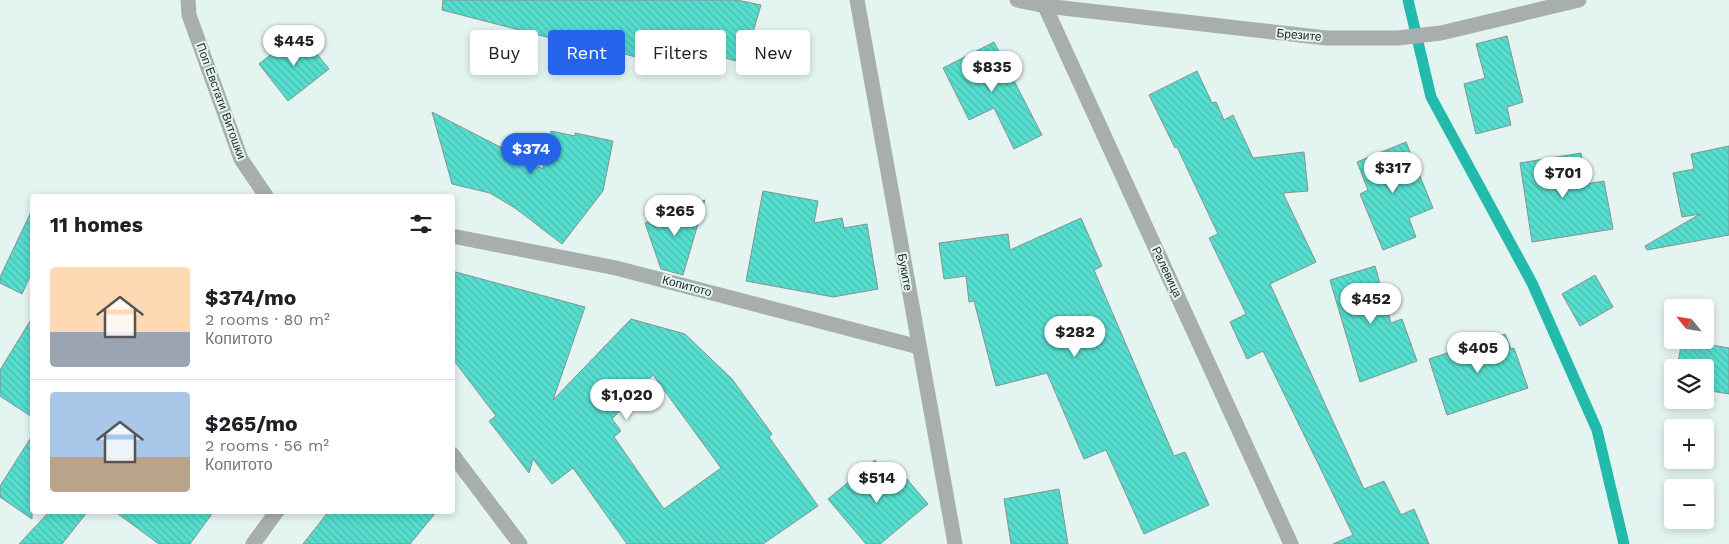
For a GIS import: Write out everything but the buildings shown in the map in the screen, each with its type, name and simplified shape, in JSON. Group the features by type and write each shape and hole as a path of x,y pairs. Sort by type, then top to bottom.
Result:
{"street":[{"name":"Поп Евстати Витошки","path":"188,0 189,15 241,159 265,194"},
{"name":"Буките","path":"857,0 955,544"},
{"name":"Брезите","path":"1017,0 1316,37 1398,38 1441,34 1579,0"},
{"name":"Ралевица","path":"1044,3 1291,544"},
{"name":"Копитото","path":"455,237 616,268 918,347"},
{"path":"455,458 520,544"},
{"path":"253,544 275,514"}],"waterway":[{"path":"1408,0 1431,97 1532,283 1597,430 1624,544"}]}
